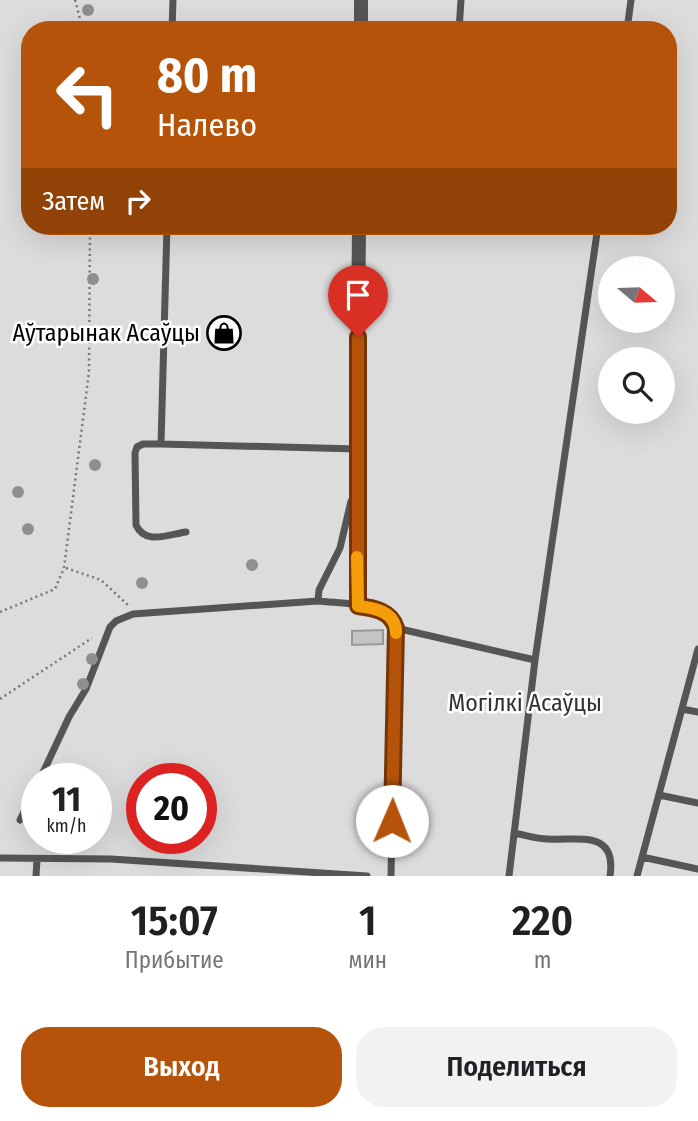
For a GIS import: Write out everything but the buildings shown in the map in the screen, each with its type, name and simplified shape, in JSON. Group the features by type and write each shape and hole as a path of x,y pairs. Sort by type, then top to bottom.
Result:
{"street":[{"path":"361,0 361,21"},
{"path":"358,606 359,235"}],"lane":[{"path":"172,21 173,0"},
{"path":"460,21 461,0"},
{"path":"628,21 631,0"},
{"path":"161,444 167,235"},
{"path":"509,876 535,660 597,235"},
{"path":"186,532 148,538 141,534 136,525 137,447 143,444 161,444 357,449"},
{"path":"318,601 319,590 340,548 357,477"},
{"path":"47,763 69,717 86,689 110,627 116,621 133,614 318,601 374,608 387,614 394,621 396,628 391,876"},
{"path":"396,628 535,660"},
{"path":"637,876 698,649"},
{"path":"682,709 698,712"},
{"path":"659,795 698,803"},
{"path":"514,833 546,839 589,839 600,842 609,853 610,876"},
{"path":"642,857 698,869"},
{"path":"0,858 111,859 367,876"},
{"path":"36,876 37,860"}],"path":[{"path":"75,0 81,21"},
{"path":"0,612 55,589 64,568 89,372 90,235"},
{"path":"64,568 102,580 125,600 133,614"},
{"path":"0,699 110,627"}],"green space":[{"name":"Могілкі Асаўцы","path":"0,0 698,0 698,876 0,876"}],"slow traffic":[{"path":"357,557 358,606 374,608 387,614 394,621 396,633"}],"place":[{"name":"Аўтарынак Асаўцы","path":"224,333"}],"route":[{"path":"358,337 358,606 374,608 387,614 394,621 396,628 392,821"}]}
